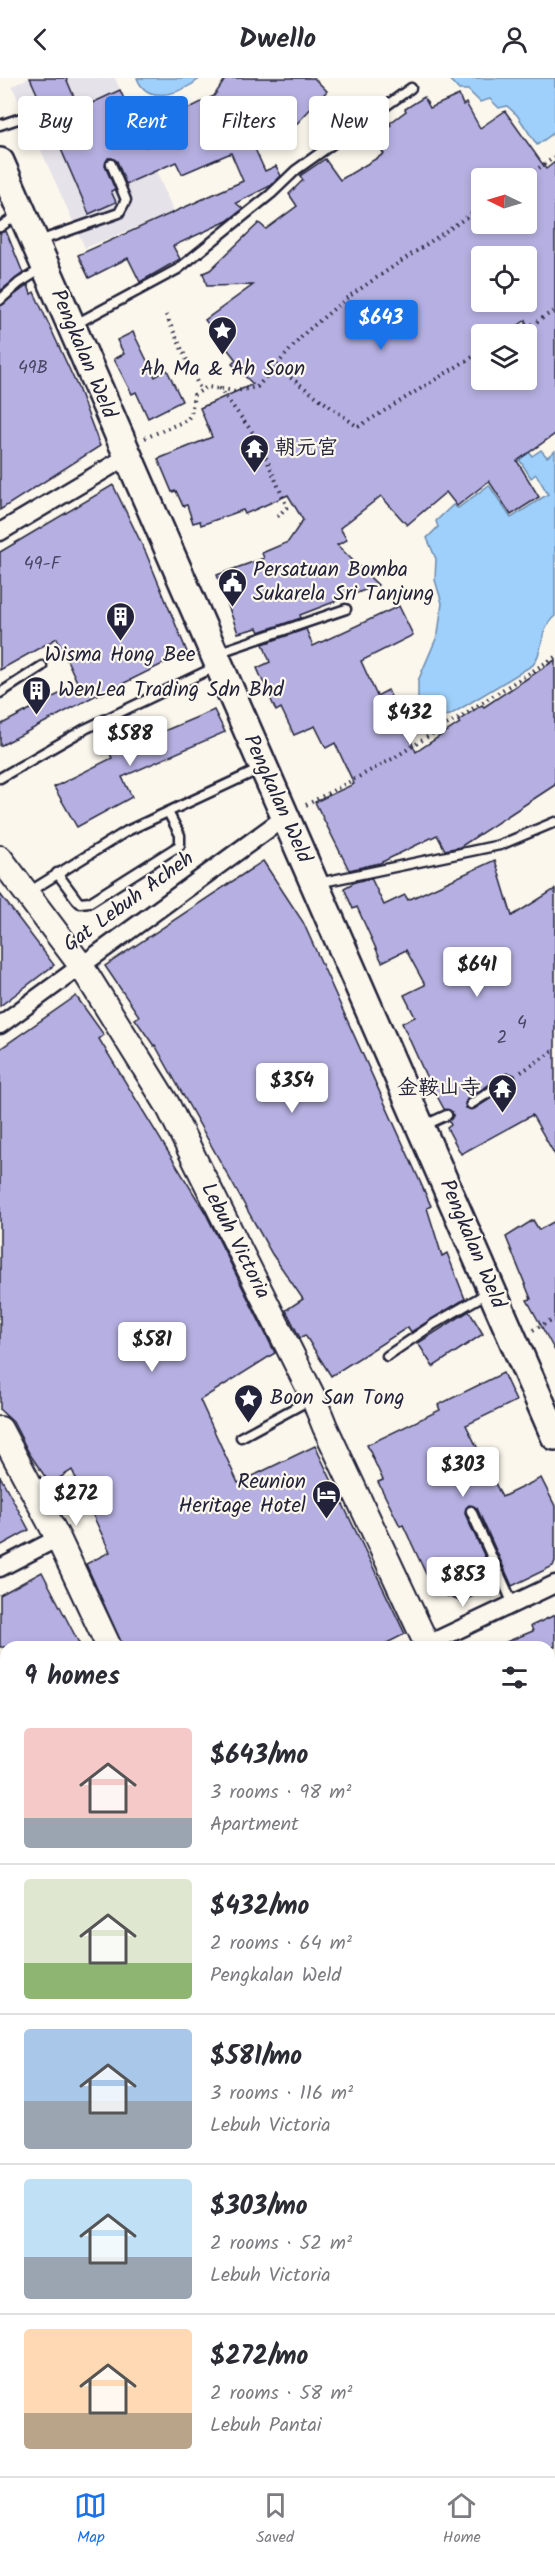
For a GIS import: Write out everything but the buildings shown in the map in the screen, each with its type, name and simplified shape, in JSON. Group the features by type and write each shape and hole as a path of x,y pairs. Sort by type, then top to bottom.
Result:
{"main road":[{"name":"Pengkalan Weld","path":"0,162 314,884 422,1126 555,1436"}],"street":[{"path":"0,532 125,451"},
{"name":"Gat Lebuh Acheh","path":"0,1025 80,964 285,817"},
{"name":"Lebuh Victoria","path":"2,865 27,893 80,964 167,1104 313,1397 324,1427 424,1641"},
{"path":"0,1429 58,1538 106,1641"},
{"path":"0,1568 58,1538"},
{"path":"436,1641 555,1584"}],"lane":[{"path":"71,326 178,269 296,171 411,88"},
{"path":"0,125 18,119"},
{"path":"0,300 19,283 40,254 119,213 126,200 111,164"},
{"path":"0,227 22,212"},
{"path":"0,778 85,729 216,660 346,609"},
{"path":"0,693 42,666"},
{"path":"27,893 127,831 263,767"},
{"path":"57,873 77,900 81,903 90,902 180,845 180,835 168,812"},
{"path":"314,884 500,845 555,822"},
{"path":"471,1104 510,1079"},
{"path":"422,1126 447,1115"},
{"path":"387,1356 434,1324 492,1290"},
{"path":"241,1437 313,1397"},
{"path":"471,1511 513,1604"}],"path":[{"path":"537,169 555,157"},
{"path":"125,451 187,420 191,414 191,400 201,390 212,386 236,391 256,387 306,332 348,297 471,214"},
{"path":"533,324 555,310"},
{"path":"166,315 201,390"},
{"path":"276,367 358,427 471,358"},
{"path":"219,388 259,441 287,507 277,517"},
{"path":"285,817 392,759 555,657"},
{"path":"510,1079 555,1050"}],"shaded area":[{"path":"29,78 115,78 123,96 105,96 105,150 147,150 174,212 85,248 41,150 93,150 93,96 18,96 18,99 12,86"}],"water":[{"path":"137,78 201,78 176,92 157,94 142,87"},
{"path":"448,78 555,78 555,132 537,145 517,115 507,106 499,108 490,99 480,102 468,90 459,90"},
{"path":"516,433 532,456 541,450 547,457 555,451 555,616 546,627 537,659 533,665 450,715 429,718 422,712 418,702 418,681 438,634 442,603 435,580 436,559 427,538 438,527 436,521 453,505 458,508 489,485 511,518 548,494 536,474 531,478 517,456"}],"place":[{"name":"Ah Ma & Ah Soon","path":"223,356"},
{"name":"朝元宫","path":"254,474"},
{"name":"Persatuan Bomba Sukarela Sri Tanjung","path":"232,608"},
{"name":"Wisma Hong Bee","path":"120,642"},
{"name":"WenLea Trading Sdn Bhd","path":"37,716"},
{"name":"金鞍山寺","path":"502,1114"},
{"name":"Boon San Tong","path":"249,1424"},
{"name":"Reunion Heritage Hotel","path":"327,1520"}]}
